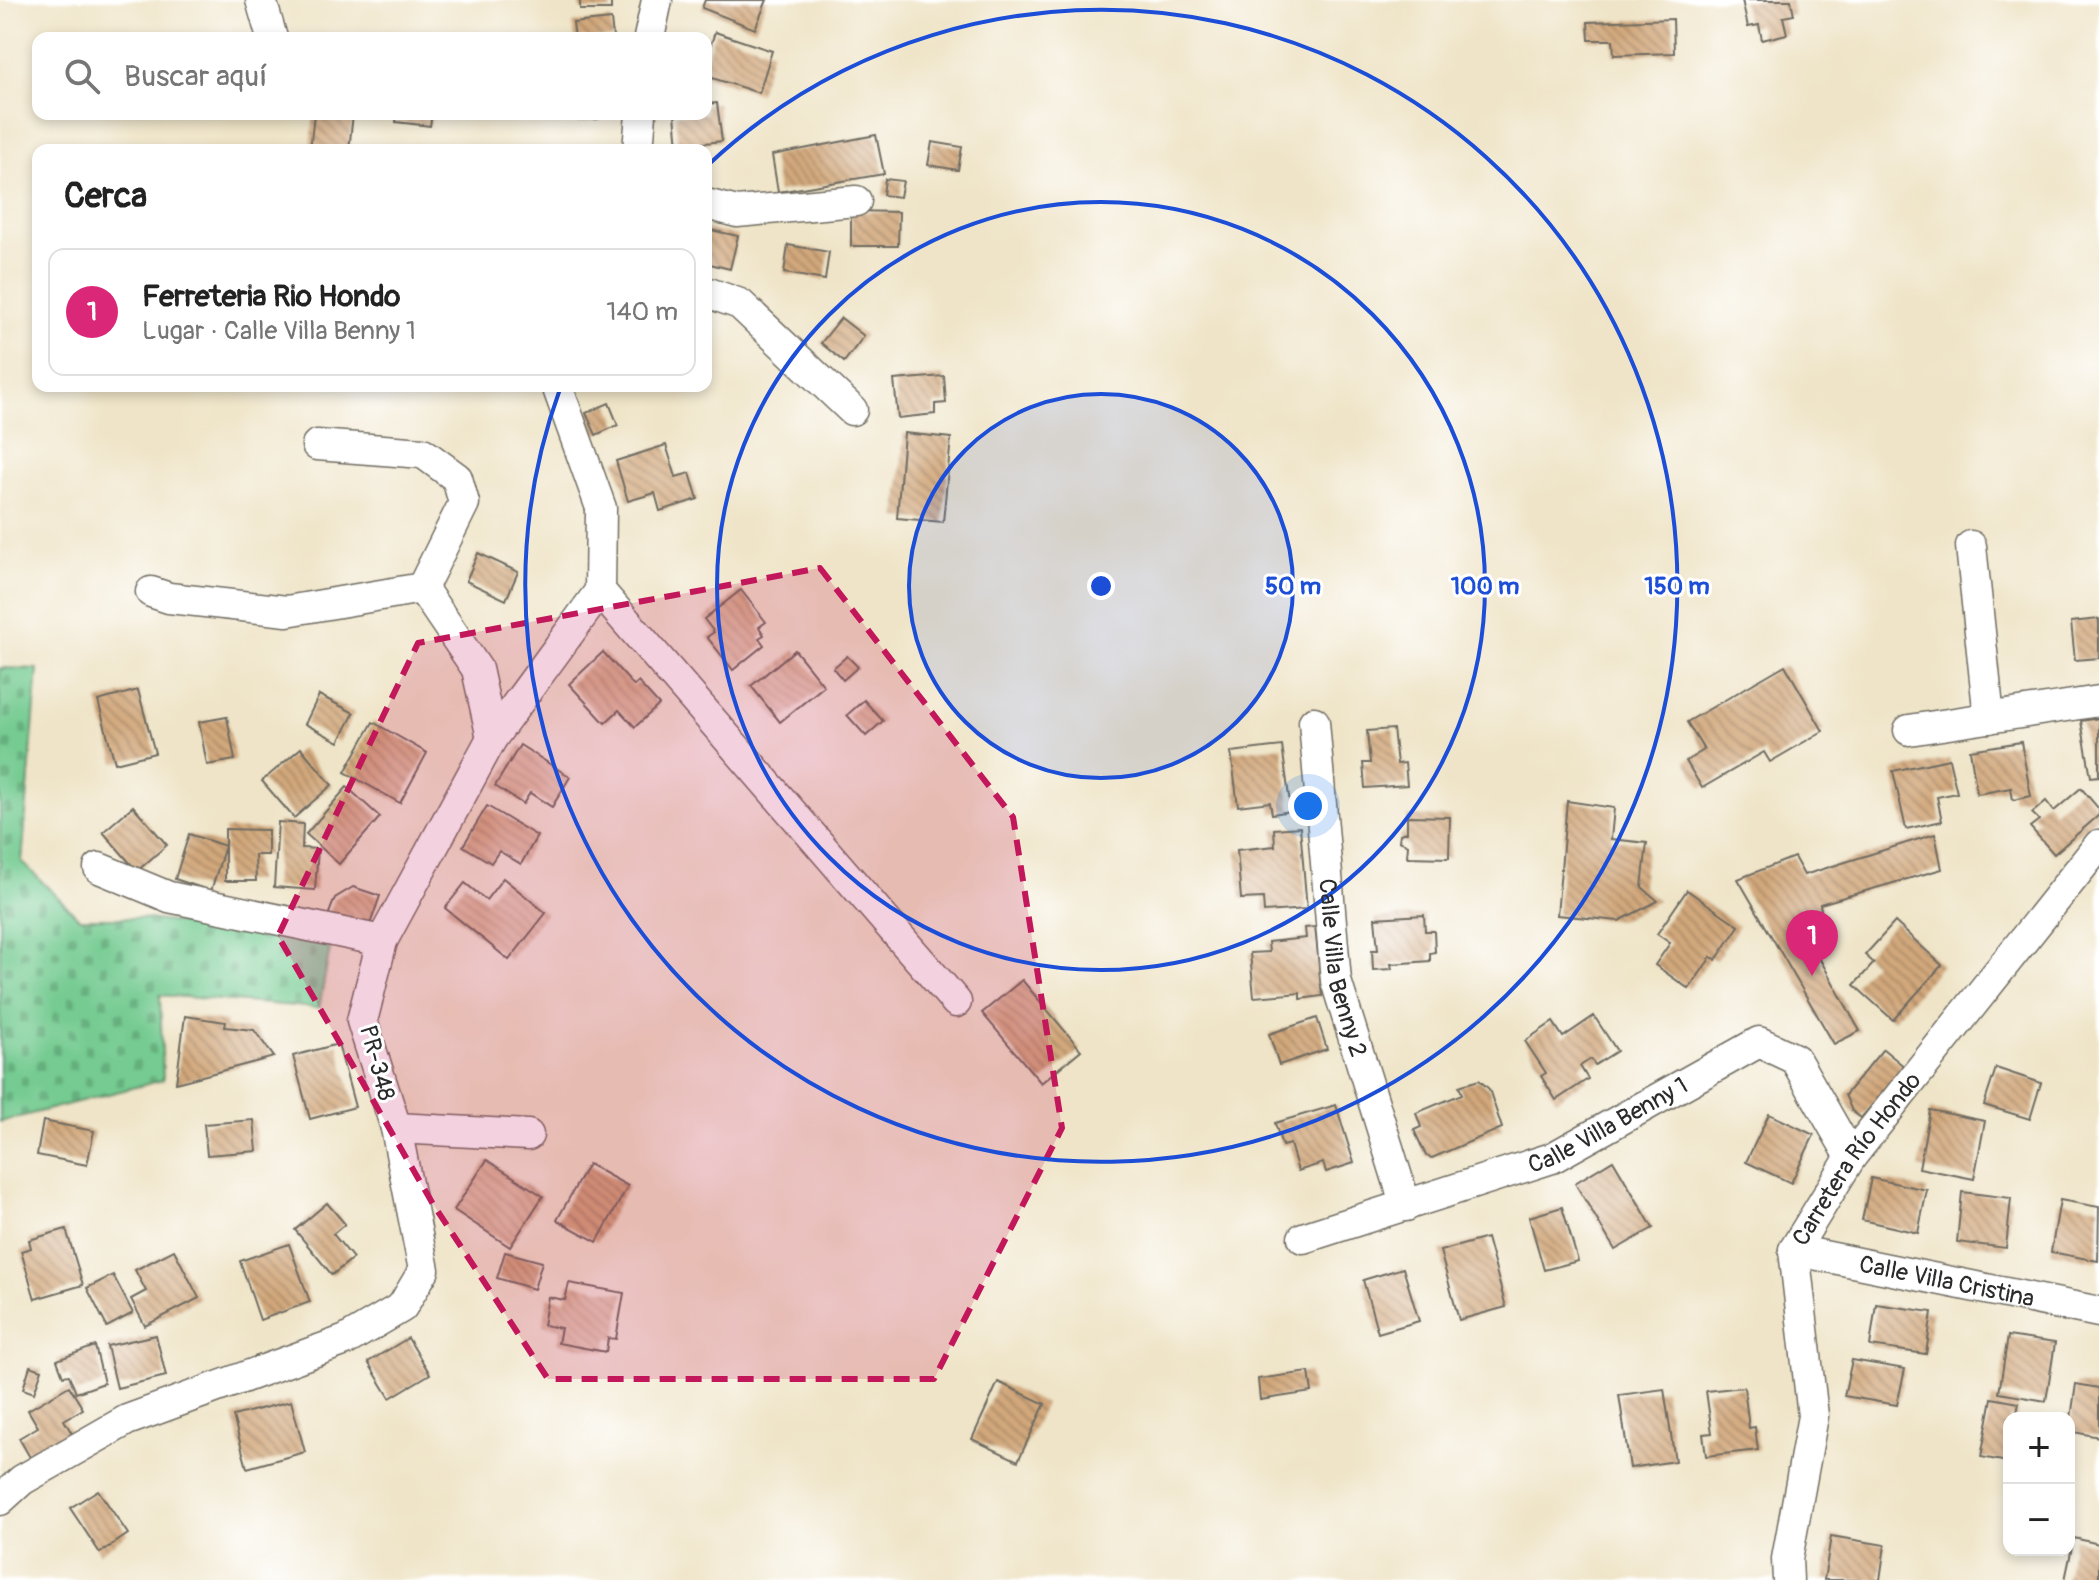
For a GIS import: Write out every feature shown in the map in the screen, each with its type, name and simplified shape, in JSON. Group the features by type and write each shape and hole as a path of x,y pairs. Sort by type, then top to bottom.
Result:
{"street":[{"path":"261,0 270,32"},
{"path":"650,32 657,0"},
{"path":"638,144 640,120"},
{"path":"712,206 737,212 856,201"},
{"path":"712,294 740,304 852,410"},
{"path":"559,392 601,508 600,591 956,1002"},
{"path":"317,445 423,453 457,478 464,503 422,588"},
{"path":"1971,546 1989,718"},
{"path":"151,592 169,598 287,611 422,588"},
{"path":"422,588 477,669 492,738"},
{"name":"PR-348","path":"0,1500 22,1480 127,1420 346,1340 402,1307 424,1270 396,1128 362,1021 382,941 492,738 600,591"},
{"path":"1909,730 2099,701"},
{"name":"Calle Villa Benny 2","path":"1314,722 1336,981 1406,1206"},
{"name":"Carretera Río Hondo","path":"1788,1580 1787,1559 1813,1416 1794,1250 1851,1157 2099,845"},
{"path":"99,868 169,897 382,941"},
{"name":"Calle Villa Benny 1","path":"1303,1238 1552,1158 1759,1042 1795,1059 1851,1157"},
{"path":"396,1128 528,1135"},
{"name":"Calle Villa Cristina","path":"1794,1250 2099,1312"}],"highlighted area":[{"path":"820,568 1013,817 1062,1128 934,1379 548,1379 433,1204 278,936 418,643"}],"green space":[{"path":"0,668 38,669 22,862 79,918 140,918 331,943 319,1008 160,995 163,1080 0,1122"}],"building":[{"path":"580,0 611,0 611,10 580,10"},
{"path":"705,0 767,0 755,29 702,8"},
{"path":"1742,0 1791,0 1794,15 1783,17 1787,34 1762,40 1759,25 1748,27"},
{"path":"611,19 612,32 574,32 573,23"},
{"path":"1673,19 1674,53 1614,55 1613,40 1589,40 1588,22"},
{"path":"715,32 772,51 759,93 712,78 712,41"},
{"path":"712,103 717,103 722,141 678,144 676,120 712,120"},
{"path":"313,120 352,120 350,144 311,144"},
{"path":"396,120 431,120 430,126"},
{"path":"876,135 884,174 778,192 772,155"},
{"path":"932,142 962,147 958,170 928,165"},
{"path":"885,179 903,181 900,197 883,195"},
{"path":"851,211 899,212 898,246 851,246"},
{"path":"712,230 738,236 730,269 712,264"},
{"path":"788,245 829,252 825,280 784,273"},
{"path":"841,318 864,336 844,362 821,343"},
{"path":"944,376 946,403 935,404 935,414 898,418 894,380"},
{"path":"609,403 618,425 596,435 586,413"},
{"path":"904,433 951,438 943,522 897,518"},
{"path":"666,445 676,477 690,473 698,499 660,511 655,493 628,501 616,461"},
{"path":"478,553 518,572 506,600 466,581"},
{"path":"741,590 766,622 759,627 764,635 759,638 764,645 733,670 707,637 714,632 704,619"},
{"path":"2099,619 2099,658 2075,660 2071,622"},
{"path":"795,650 824,686 780,722 751,686"},
{"path":"603,652 634,686 638,682 659,705 635,727 619,710 605,723 569,684"},
{"path":"847,656 858,667 843,680 833,668"},
{"path":"1785,665 1823,731 1770,762 1764,752 1702,788 1686,761 1704,750 1687,722"},
{"path":"138,690 155,753 115,763 98,701"},
{"path":"319,695 354,713 339,742 305,724"},
{"path":"864,700 883,721 866,736 847,715"},
{"path":"227,717 235,760 207,765 199,722"},
{"path":"2099,718 2099,776 2091,777 2081,721"},
{"path":"373,722 427,753 400,803 345,772"},
{"path":"1393,729 1397,764 1405,763 1407,785 1365,788 1363,763 1370,763 1367,731"},
{"path":"2021,742 2031,796 2013,800 2011,788 1977,794 1970,750"},
{"path":"520,745 570,777 552,807 530,793 523,804 495,786"},
{"path":"1282,746 1291,811 1272,814 1270,802 1238,806 1231,752"},
{"path":"301,748 332,785 294,818 262,781"},
{"path":"1949,759 1957,793 1937,797 1942,821 1906,829 1893,771"},
{"path":"347,787 380,817 339,864 306,834"},
{"path":"2081,788 2099,809 2099,815 2054,854 2030,827 2039,820 2032,813 2046,801 2054,811"},
{"path":"1567,801 1614,808 1611,839 1647,843 1642,887 1658,901 1619,921 1557,915"},
{"path":"133,806 167,845 137,871 103,832"},
{"path":"487,806 537,836 521,864 499,851 491,863 463,846"},
{"path":"1407,816 1450,817 1449,858 1407,857 1408,845 1399,841 1400,834 1407,832"},
{"path":"278,822 303,824 302,848 318,849 315,890 274,887"},
{"path":"1300,827 1307,909 1264,912 1263,898 1241,899 1237,850 1275,846 1274,829"},
{"path":"225,829 268,830 268,855 255,855 256,881 225,881"},
{"path":"189,834 225,846 211,891 175,879"},
{"path":"1935,834 1942,869 1820,904 1821,910 1798,920 1860,1031 1834,1044 1738,879 1794,857 1804,875"},
{"path":"503,878 546,913 509,960 445,908 465,883 486,900"},
{"path":"353,887 380,896 368,930 328,916 335,898"},
{"path":"1687,890 1739,926 1716,960 1711,957 1689,989 1655,965 1670,943 1657,934"},
{"path":"1424,915 1425,931 1434,931 1435,952 1430,953 1430,961 1391,964 1392,969 1373,970 1372,950 1378,950 1375,918"},
{"path":"1895,922 1942,965 1893,1020 1854,985 1874,963 1865,955"},
{"path":"1315,927 1322,996 1300,999 1300,993 1254,997 1250,953 1269,952 1268,942 1306,938 1305,928"},
{"path":"1022,980 1081,1050 1041,1083 982,1013"},
{"path":"185,1016 226,1022 225,1027 254,1030 274,1057 176,1083"},
{"path":"1594,1016 1617,1051 1595,1065 1591,1059 1580,1066 1588,1079 1556,1100 1541,1076 1546,1073 1525,1041 1553,1022 1563,1037"},
{"path":"1317,1018 1327,1049 1279,1065 1269,1034"},
{"path":"338,1044 355,1107 310,1119 293,1056"},
{"path":"1883,1049 1905,1067 1861,1118 1852,1111 1845,1095"},
{"path":"1996,1068 2041,1083 2030,1119 1984,1105"},
{"path":"1479,1080 1489,1089 1502,1128 1432,1158 1426,1156 1414,1130 1421,1127 1416,1113 1462,1094 1459,1086"},
{"path":"1336,1105 1354,1163 1326,1172 1323,1163 1298,1171 1290,1144 1282,1146 1275,1123"},
{"path":"1930,1110 1985,1121 1974,1179 1919,1168"},
{"path":"1769,1114 1814,1135 1791,1183 1746,1162"},
{"path":"254,1120 257,1151 207,1155 204,1124"},
{"path":"43,1121 94,1131 87,1165 37,1155"},
{"path":"487,1160 543,1196 510,1247 454,1210"},
{"path":"1613,1160 1653,1228 1615,1250 1575,1183"},
{"path":"588,1164 628,1186 597,1242 557,1220"},
{"path":"1871,1178 1927,1190 1918,1233 1862,1220"},
{"path":"1962,1192 2011,1198 2006,1248 1957,1242"},
{"path":"2060,1200 2099,1207 2098,1261 2051,1252"},
{"path":"327,1203 345,1224 333,1234 353,1258 332,1275 295,1230"},
{"path":"1562,1207 1578,1261 1544,1270 1529,1217"},
{"path":"66,1229 83,1285 35,1299 21,1251 31,1248 29,1240"},
{"path":"1487,1238 1506,1307 1459,1320 1440,1251"},
{"path":"289,1244 310,1302 260,1320 240,1261"},
{"path":"174,1250 199,1298 145,1326 131,1299 146,1291 135,1270"},
{"path":"505,1252 542,1262 534,1289 497,1278"},
{"path":"1403,1268 1419,1321 1378,1333 1363,1280"},
{"path":"113,1275 133,1313 107,1327 87,1288"},
{"path":"569,1283 624,1293 616,1339 608,1338 606,1352 558,1343 561,1328 543,1325 548,1297 565,1300"},
{"path":"1876,1304 1932,1312 1926,1354 1870,1346"},
{"path":"156,1335 166,1376 117,1388 107,1346"},
{"path":"2008,1336 2055,1343 2046,1401 1999,1393"},
{"path":"408,1338 430,1374 390,1398 368,1362"},
{"path":"95,1346 104,1383 76,1393 69,1375 63,1376 57,1360"},
{"path":"1852,1360 1905,1369 1897,1405 1844,1396"},
{"path":"30,1366 42,1370 34,1393 23,1389"},
{"path":"1309,1372 1312,1392 1260,1400 1258,1379"},
{"path":"998,1382 1045,1404 1018,1461 972,1439"},
{"path":"2076,1384 2099,1388 2099,1437 2075,1432 2075,1412 2072,1412"},
{"path":"69,1386 83,1409 64,1420 74,1437 32,1461 19,1438 38,1427 28,1410"},
{"path":"1744,1387 1749,1428 1755,1427 1758,1450 1706,1456 1703,1434 1712,1433 1706,1391"},
{"path":"1664,1389 1675,1461 1630,1468 1619,1395"},
{"path":"1992,1398 2019,1403 2017,1412 2003,1412 2003,1461 1981,1457"},
{"path":"291,1401 305,1452 247,1468 233,1416"},
{"path":"98,1490 128,1534 100,1553 70,1508"},
{"path":"1831,1536 1885,1545 1880,1580 1824,1580"},
{"path":"2075,1538 2099,1544 2099,1580 2065,1580 2070,1556 2075,1556"}],"place":[{"name":"Ferreteria Rio Hondo","path":"1812,976"}]}
